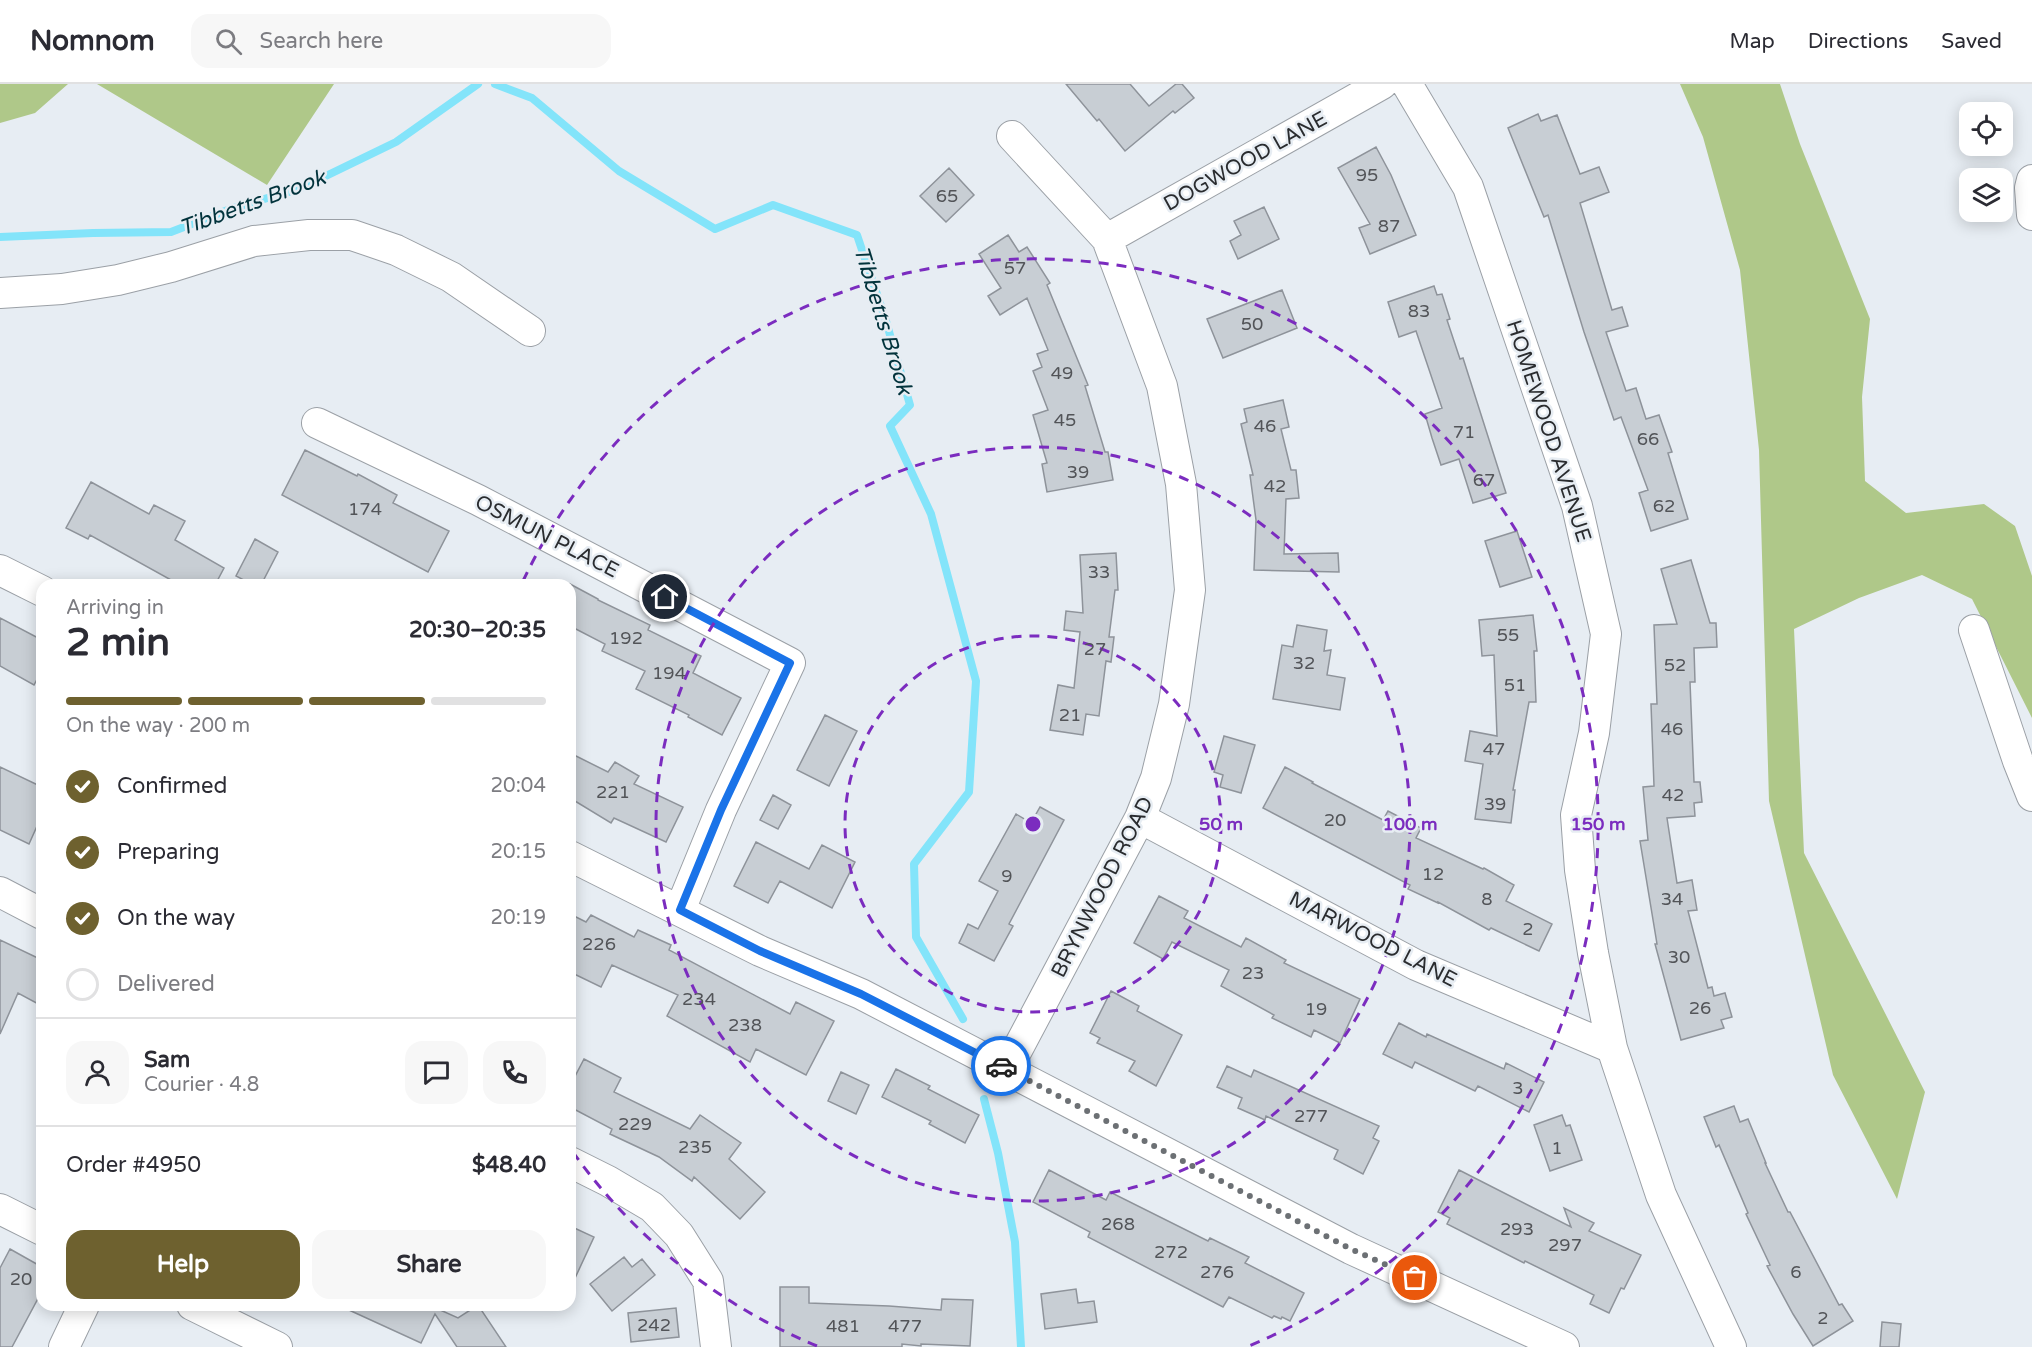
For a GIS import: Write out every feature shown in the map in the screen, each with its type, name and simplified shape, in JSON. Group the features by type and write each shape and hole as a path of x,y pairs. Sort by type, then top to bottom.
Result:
{"street":[{"name":"DOGWOOD LANE","path":"1107,239 1383,84"},
{"name":"HOMEWOOD AVENUE","path":"1407,84 1468,187 1577,506 1606,634 1594,734 1576,815 1580,870 1593,952 1612,1048 1661,1195 1731,1347"},
{"name":"BRYNWOOD ROAD","path":"1007,1069 1140,818 1156,778 1174,704 1190,590 1181,484 1162,386 1107,239 1012,136"},
{"path":"2032,180 2030,188 2032,215"},
{"path":"0,293 62,289 118,280 171,267 254,241 309,235 352,235 396,250 451,278 530,331"},
{"name":"OSMUN PLACE","path":"317,423 478,500 790,663 721,810 680,910"},
{"path":"0,570 36,588"},
{"path":"1974,630 2032,796"},
{"name":"MARWOOD LANE","path":"1140,818 1416,965 1612,1048"},
{"path":"576,859 760,951 861,994 1351,1249 1564,1347"},
{"path":"0,892 36,911"},
{"path":"576,1165 608,1180 652,1206 679,1235 708,1281 716,1347"},
{"path":"0,1209 36,1227"},
{"path":"64,1347 81,1311"},
{"path":"204,1311 278,1347"}],"green space":[{"path":"0,84 68,84 35,113 0,123"},
{"path":"97,84 334,84 267,185"},
{"path":"1680,84 1780,84 1800,144 1870,319 1862,397 1865,481 1906,513 1984,504 2015,526 2032,576 2032,718 1972,599 1922,575 1859,598 1794,629 1804,853 1925,1092 1897,1199 1833,1075 1769,801 1759,450 1740,270 1703,137"}],"building":[{"path":"1066,84 1130,84 1149,106 1176,84 1182,84 1194,98 1175,113 1173,111 1125,151"},
{"path":"1538,114 1541,121 1557,115 1580,174 1599,167 1609,192 1580,203 1612,310 1622,307 1628,326 1606,332 1626,391 1636,388 1646,419 1659,415 1672,452 1668,453 1688,519 1651,531 1639,493 1648,490 1621,417 1614,420 1548,215 1544,217 1508,128"},
{"path":"1376,147 1391,175 1416,235 1370,254 1359,228 1370,224 1338,168"},
{"path":"949,168 974,195 946,222 920,196"},
{"path":"1264,207 1279,239 1238,259 1230,241 1241,235 1234,221"},
{"path":"1008,235 1019,252 1027,247 1050,283 1047,285 1088,385 1085,386 1105,452 1108,452 1113,480 1047,492 1042,464 1047,463 1033,415 1048,410 1033,371 1042,367 1037,354 1048,350 1027,298 1000,315 988,296 1001,288 979,254"},
{"path":"1434,286 1437,295 1442,294 1450,319 1447,320 1460,359 1463,358 1506,493 1473,503 1459,459 1441,465 1425,414 1442,408 1416,331 1399,337 1388,302"},
{"path":"1282,290 1297,328 1223,358 1207,319"},
{"path":"1283,400 1289,427 1281,429 1291,470 1296,470 1299,498 1286,499 1284,554 1338,553 1339,572 1254,570 1256,520 1250,475 1253,475 1241,424 1247,422 1244,409"},
{"path":"305,450 397,495 393,503 449,531 428,572 282,495"},
{"path":"91,482 149,514 154,505 185,521 175,540 224,568 218,579 169,579 90,535 88,539 66,528"},
{"path":"1517,531 1532,577 1500,587 1485,541"},
{"path":"255,539 278,552 264,579 242,579 236,576"},
{"path":"1116,553 1118,590 1115,590 1109,637 1114,637 1111,662 1106,661 1099,716 1086,714 1083,735 1050,730 1058,685 1074,688 1080,632 1064,630 1066,611 1083,613 1080,555"},
{"path":"1691,560 1710,623 1716,623 1717,647 1694,648 1695,682 1690,682 1694,782 1700,782 1702,802 1694,803 1695,816 1667,818 1677,883 1692,880 1697,910 1688,911 1708,988 1712,987 1714,996 1725,993 1732,1017 1721,1020 1724,1028 1681,1040 1655,944 1657,944 1640,841 1648,840 1643,787 1654,786 1651,704 1657,704 1654,625 1677,624 1661,569"},
{"path":"576,587 650,625 648,630 701,656 693,673 741,698 722,735 688,717 689,715 636,689 645,671 602,651 605,644 576,629"},
{"path":"1533,615 1537,651 1534,651 1536,702 1529,702 1513,790 1515,790 1511,823 1475,819 1483,764 1465,761 1470,731 1497,736 1494,655 1482,656 1479,620"},
{"path":"0,618 36,637 36,681 34,685 0,666"},
{"path":"1297,625 1327,630 1324,651 1331,650 1327,675 1345,678 1340,710 1273,699 1282,645 1293,647"},
{"path":"825,715 857,731 829,786 797,770"},
{"path":"1224,736 1255,745 1241,793 1220,787 1223,775 1214,772"},
{"path":"576,756 608,772 615,762 639,776 634,784 683,807 666,842 614,818 611,823 576,802"},
{"path":"0,767 36,784 36,828 29,844 0,830"},
{"path":"1285,767 1383,820 1388,811 1421,828 1416,838 1484,868 1514,885 1506,901 1552,924 1539,951 1491,928 1489,930 1438,902 1408,889 1410,885 1263,808"},
{"path":"773,795 791,805 778,829 760,820"},
{"path":"1040,807 1064,820 1009,924 1013,926 994,961 959,943 968,924 978,929 998,891 979,881 1016,814 1031,823"},
{"path":"756,842 809,869 822,845 855,862 832,908 780,881 768,903 734,886"},
{"path":"1159,896 1188,911 1184,918 1241,947 1246,938 1286,960 1284,963 1360,999 1340,1043 1314,1030 1311,1037 1272,1018 1274,1015 1221,986 1229,970 1172,942 1163,959 1134,943"},
{"path":"591,915 634,937 638,930 671,945 669,950 790,1014 796,1002 834,1021 806,1075 756,1049 750,1062 667,1016 678,995 612,965 601,987 576,975 576,917 586,922"},
{"path":"0,940 36,957 36,1003 18,993 0,1034"},
{"path":"1111,991 1139,1006 1137,1011 1182,1035 1156,1086 1129,1071 1135,1061 1097,1043 1100,1038 1090,1033"},
{"path":"1399,1023 1426,1037 1427,1034 1504,1069 1506,1063 1544,1082 1529,1112 1478,1086 1475,1091 1415,1062 1412,1068 1383,1054"},
{"path":"584,1059 621,1078 614,1092 690,1129 700,1115 741,1143 729,1159 765,1192 740,1219 694,1177 692,1181 659,1157 610,1134 612,1129 576,1110 576,1074"},
{"path":"1227,1066 1251,1077 1254,1070 1379,1126 1373,1138 1379,1141 1363,1174 1334,1159 1338,1150 1266,1116 1265,1120 1238,1108 1242,1098 1217,1087"},
{"path":"896,1069 930,1086 928,1089 979,1115 965,1143 929,1124 931,1121 882,1097"},
{"path":"841,1072 869,1085 856,1114 828,1101"},
{"path":"1734,1106 1740,1122 1748,1119 1788,1212 1839,1305 1842,1304 1853,1321 1813,1346 1767,1266 1770,1265 1746,1214 1748,1213 1719,1145 1716,1147 1704,1117"},
{"path":"1562,1115 1566,1126 1570,1125 1582,1160 1550,1171 1534,1125"},
{"path":"1049,1170 1106,1200 1110,1192 1208,1241 1210,1238 1249,1257 1245,1263 1304,1293 1290,1321 1282,1317 1281,1319 1274,1316 1272,1318 1229,1297 1223,1307 1088,1237 1090,1232 1033,1202"},
{"path":"1459,1170 1571,1227 1564,1208 1594,1223 1589,1231 1641,1255 1609,1313 1590,1304 1594,1295 1447,1224 1450,1218 1438,1212"},
{"path":"576,1229 594,1237 576,1276"},
{"path":"10,1249 36,1264 36,1302 12,1347 0,1347 0,1268"},
{"path":"624,1257 632,1267 642,1259 655,1275 612,1311 590,1284"},
{"path":"780,1287 809,1287 809,1303 941,1310 942,1299 973,1300 970,1346 902,1344 902,1347 780,1347"},
{"path":"1076,1289 1078,1303 1094,1301 1097,1322 1045,1329 1041,1294"},
{"path":"676,1308 679,1337 631,1342 628,1313"},
{"path":"351,1311 442,1311 458,1318 469,1311 482,1311 506,1347 457,1347 435,1314 421,1343"},
{"path":"1882,1322 1901,1324 1899,1347 1880,1347"}],"waterway":[{"name":"Tibbetts Brook","path":"0,237 171,232 233,208 299,189 396,142 478,84"},
{"name":"Tibbetts Brook","path":"495,84 532,98 619,171 715,229 773,205 857,235 886,321 910,405 890,426 931,514 976,681 969,792 914,864 916,937 963,1019"},
{"name":"Tibbetts Brook","path":"984,1099 998,1153 1015,1242 1021,1347"}],"way so far":[{"path":"1001,1066 1351,1249 1415,1278"}],"route":[{"path":"665,597 790,663 721,810 680,910 760,951 861,994 1001,1066"}]}
